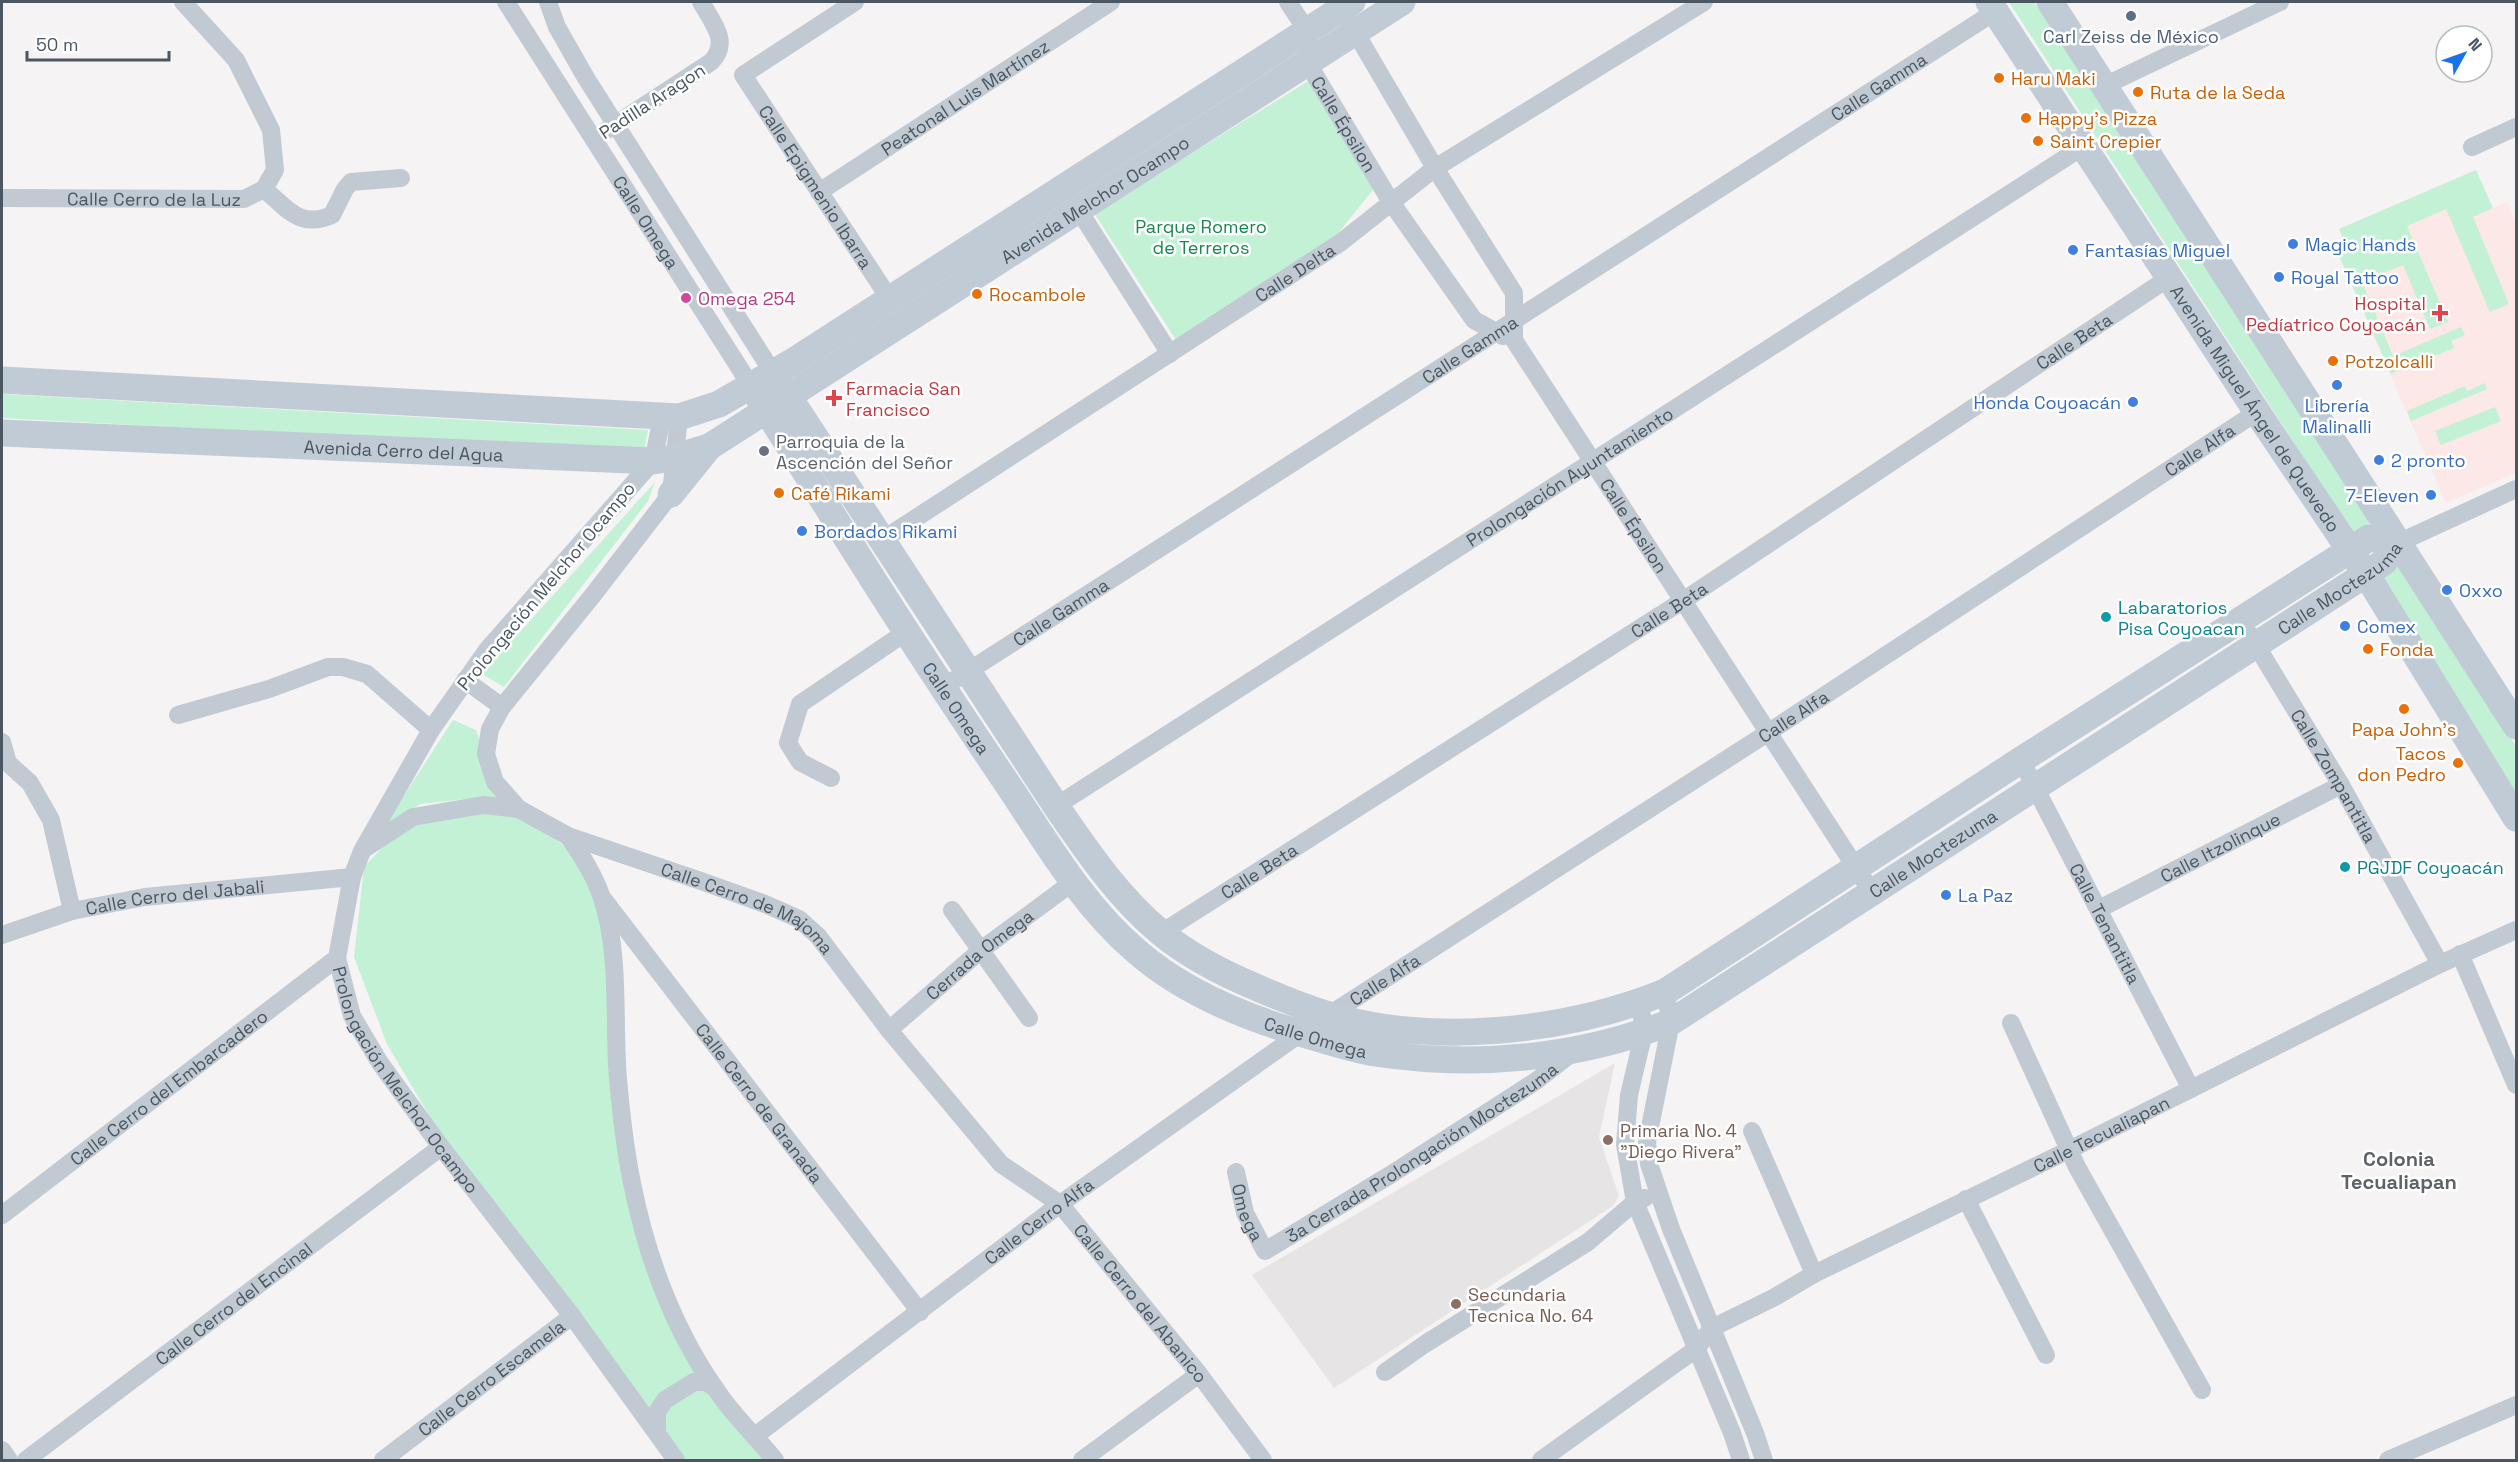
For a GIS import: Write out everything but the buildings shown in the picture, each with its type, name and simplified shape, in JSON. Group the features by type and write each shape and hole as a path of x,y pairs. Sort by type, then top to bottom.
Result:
{"street":[{"name":"Calle Cerro de la Luz","path":"2,198 243,199 264,189 275,170 271,130 236,60 183,2"},
{"name":"Calle Omega","path":"506,2 593,139 778,403 882,540 1096,864 1133,908 1161,933 1193,955 1239,980 1328,1015 1404,1028 1445,1032 1499,1031 1569,1021 1640,1002"},
{"path":"522,2 536,47"},
{"name":"Calle Omega","path":"548,2 557,27 571,53 762,379"},
{"name":"Padilla Aragon","path":"593,139 711,62 718,54 722,44 720,35 701,2"},
{"name":"Calle Epigmenio Ibarra","path":"855,2 742,75 890,298"},
{"name":"Peatonal Luis Martínez","path":"819,192 1111,2"},
{"path":"1288,2 1307,31"},
{"name":"Avenida Melchor Ocampo","path":"778,403 1402,2"},
{"name":"Calle Delta","path":"882,540 1340,243 1435,168 1704,2"},
{"path":"2050,2 2106,85 2517,726"},
{"path":"2106,85 2280,2"},
{"path":"1347,5 1355,32 1435,168 1514,293 1514,340"},
{"name":"Avenida Melchor Ocampo","path":"762,379 1347,5"},
{"name":"Avenida Miguel Ángel de Quevedo","path":"1992,6 2257,412 2366,574 2517,818"},
{"name":"Calle Gamma","path":"942,688 1494,332 1992,6"},
{"name":"Calle Épsilon","path":"1307,31 1307,62 1391,202 1474,320 1514,340 1871,891"},
{"path":"2472,147 2517,127"},
{"name":"Prolongación Ayuntamiento","path":"1056,806 2084,146"},
{"path":"264,189 300,218 317,221 332,215 351,182 401,178"},
{"path":"1078,209 1170,354"},
{"name":"Calle Beta","path":"1161,933 1684,600 2170,277"},
{"path":"2,380 671,417 719,404 762,379"},
{"name":"Calle Omega","path":"778,403 906,632 1073,882 1110,928 1137,952 1171,977 1226,1007 1263,1022 1371,1053 1438,1061 1500,1060 1576,1050 1644,1032"},
{"name":"Avenida Cerro del Agua","path":"2,433 663,459 709,447 778,403"},
{"name":"Calle Alfa","path":"1328,1015 1769,732 2257,412"},
{"path":"671,417 663,459 671,494"},
{"path":"671,494 709,447"},
{"name":"Prolongación Melchor Ocampo","path":"663,459 488,650 430,730 362,851 352,876 337,958 352,1016 380,1063 441,1147 572,1316 657,1431 676,1461"},
{"path":"2398,543 2517,489"},
{"name":"Prolongación Melchor Ocampo","path":"671,494 502,707 490,729 486,754 495,782 519,809 568,836 584,858 601,896 613,951 618,1079 632,1182 648,1249 671,1311 698,1361 714,1387 775,1461"},
{"name":"Calle Moctezuma","path":"1640,1002 1665,992 2021,760 2369,538 2398,543 2384,562 2366,574 1671,1022 1644,1032"},
{"name":"Calle Zompantitla","path":"2242,621 2341,785 2440,964"},
{"path":"831,778 800,762 788,743 800,704 906,632"},
{"path":"178,715 269,689 328,667 343,667 367,674 430,730"},
{"path":"465,680 502,707"},
{"path":"2,742 8,763 30,783 51,820 72,911"},
{"name":"Calle Tenantitla","path":"2021,760 2192,1089"},
{"name":"Calle Itzolinque","path":"2099,909 2341,785"},
{"path":"362,851 413,818 483,804 519,809"},
{"name":"Calle Cerro de Majoma","path":"568,836 723,888 799,919 818,936 888,1030 1000,1164"},
{"name":"Calle Cerro del Jabali","path":"2,935 72,911 145,897 352,876"},
{"name":"Cerrada Omega","path":"888,1030 981,950 1073,882"},
{"name":"Calle Cerro de Granada","path":"601,896 920,1312"},
{"path":"952,910 1029,1018"},
{"name":"Calle Tecualiapan","path":"1541,1461 1696,1349 1712,1328 1775,1297 1814,1274 2069,1150 2460,954 2517,930"},
{"path":"2460,954 2517,1085"},
{"name":"Calle Cerro del Embarcadero","path":"2,1215 337,958"},
{"path":"1665,992 1671,1022 1647,1142 1649,1164 1658,1194 1764,1461"},
{"path":"1640,1002 1644,1032 1629,1095 1625,1145 1635,1202 1732,1433 1741,1461"},
{"name":"Calle Cerro Alfa","path":"755,1436 1060,1204 1328,1015"},
{"path":"2011,1023 2069,1150 2202,1390"},
{"name":"3a Cerrada Prolongación Moctezuma","path":"1265,1251 1390,1175 1536,1081 1576,1050"},
{"path":"1752,1131 1814,1274"},
{"name":"Calle Cerro del Encinal","path":"26,1461 441,1147"},
{"name":"Calle Cerro del Abanico","path":"1000,1164 1060,1204 1199,1374 1263,1461"},
{"name":"Omega","path":"1236,1172 1245,1213 1265,1251"},
{"path":"1386,1372 1425,1344 1588,1242 1635,1202 1658,1194"},
{"path":"1966,1199 2046,1355"},
{"name":"Calle Cerro Escamela","path":"384,1461 572,1316"},
{"path":"631,1396 656,1400 686,1377 698,1361"},
{"path":"1082,1461 1199,1374"},
{"path":"657,1431 657,1412 665,1400 694,1382 706,1382 714,1387"},
{"path":"2388,1461 2517,1405"},
{"path":"2,1450 9,1461"}],"shaded area":[{"name":"Hospital Pedíatrico Coyoacán","path":"2476,170 2493,208 2507,202 2516,223 2516,473 2446,503 2337,251 2347,247 2339,229"},
{"path":"1615,1063 1599,1137 1619,1196 1613,1206 1334,1388 1252,1275"}],"green space":[{"path":"2009,2 2034,2 2372,522 2355,537"},
{"name":"Parque Romero de Terreros","path":"1310,80 1376,186 1331,242 1178,343 1094,213"},
{"path":"2476,170 2493,208 2473,217 2509,304 2490,312 2446,209 2407,226 2448,322 2430,329 2403,265 2362,282 2393,356 2461,327 2465,335 2451,341 2454,348 2391,374 2337,251 2347,247 2339,229"},
{"path":"2485,383 2487,389 2411,421 2407,411 2465,386 2467,391"},
{"path":"2,394 648,430 644,452 2,418"},
{"path":"2495,407 2501,421 2441,445 2435,431"},
{"path":"655,482 648,501 504,687 482,674"},
{"path":"2397,563 2516,746 2516,794 2380,575"},
{"path":"453,720 476,730 500,799 485,797 420,804 383,828"},
{"path":"506,813 539,827 575,854 596,899 612,981 624,1158 678,1330 772,1460 678,1460 446,1144 387,1044 354,957 364,867 396,833 420,821 448,815"}],"place":[{"name":"Carl Zeiss de México","path":"2131,16"},
{"name":"Haru Maki","path":"1999,78"},
{"name":"Ruta de la Seda","path":"2138,92"},
{"name":"Happy's Pizza","path":"2026,118"},
{"name":"Saint Crepier","path":"2038,141"},
{"name":"Magic Hands","path":"2293,244"},
{"name":"Fantasías Miguel","path":"2073,250"},
{"name":"Royal Tattoo","path":"2279,277"},
{"name":"Rocambole","path":"977,294"},
{"name":"Omega 254","path":"686,298"},
{"name":"Hospital Pedíatrico Coyoacán","path":"2440,313"},
{"name":"Potzolcalli","path":"2333,361"},
{"name":"Librería Malinalli","path":"2337,385"},
{"name":"Farmacia San Francisco","path":"834,398"},
{"name":"Honda Coyoacán","path":"2133,402"},
{"name":"Parroquia de la Ascención del Señor","path":"764,451"},
{"name":"2 pronto","path":"2379,460"},
{"name":"Café Rikami","path":"779,493"},
{"name":"7-Eleven","path":"2431,495"},
{"name":"Bordados Rikami","path":"802,531"},
{"name":"Oxxo","path":"2447,590"},
{"name":"Labaratorios Pisa Coyoacan","path":"2106,617"},
{"name":"Comex","path":"2345,626"},
{"name":"Fonda","path":"2368,649"},
{"name":"Papa John's","path":"2404,709"},
{"name":"Tacos don Pedro","path":"2458,763"},
{"name":"PGJDF Coyoacán","path":"2345,867"},
{"name":"La Paz","path":"1946,895"},
{"name":"Primaria No. 4 \"Diego Rivera\"","path":"1608,1140"},
{"name":"Secundaria Tecnica No. 64","path":"1456,1304"}],"district":[{"name":"Colonia Tecualiapan","path":"2399,1170"}]}
